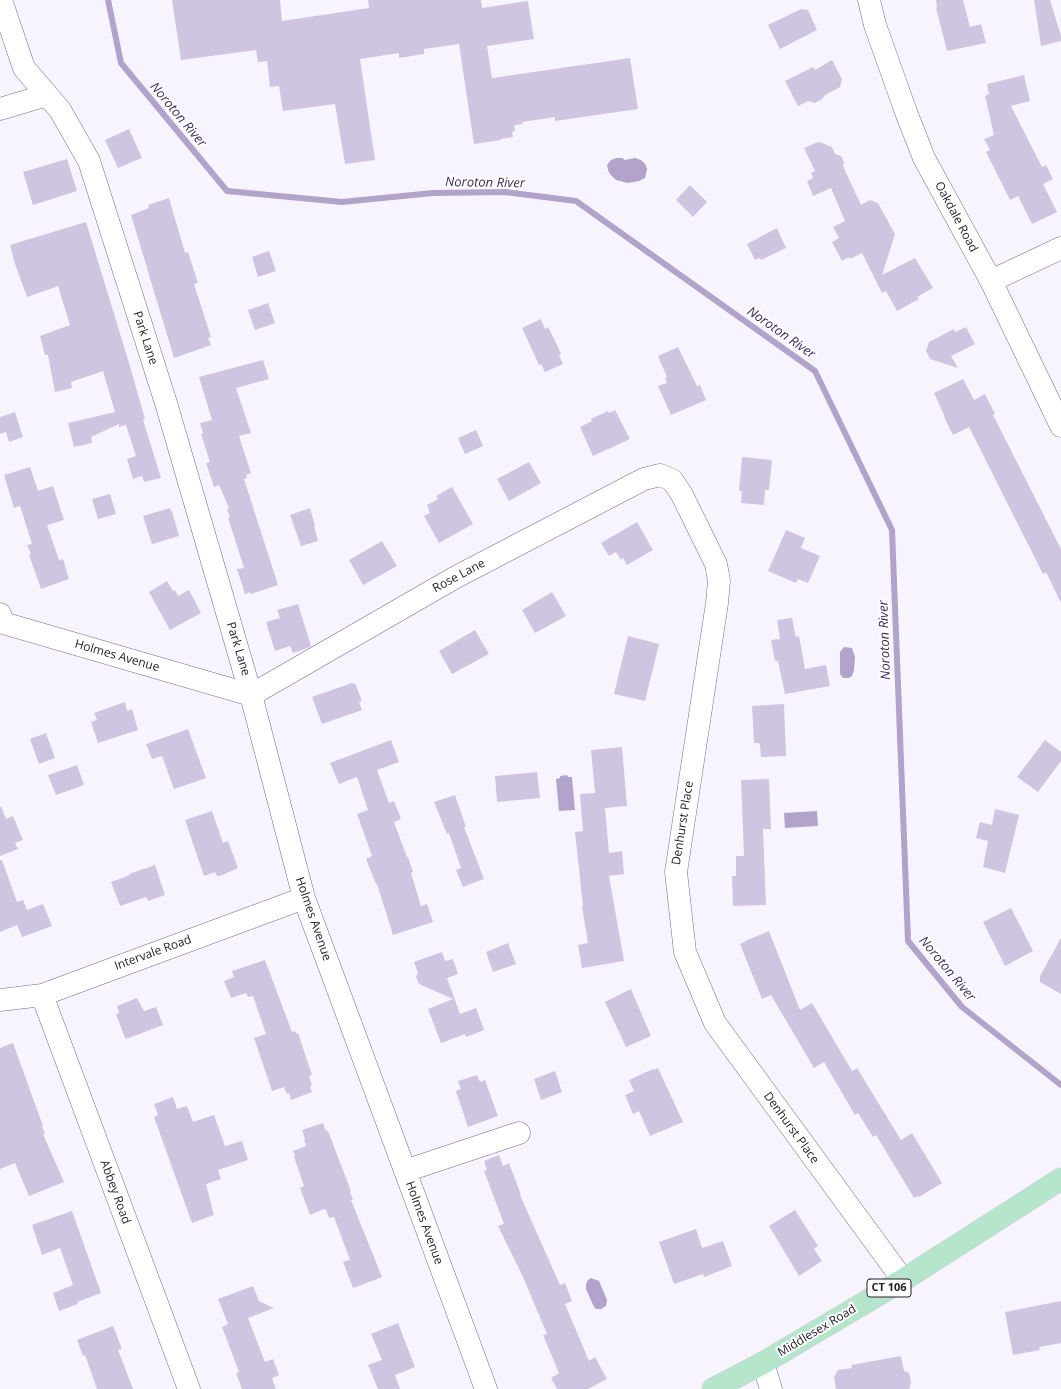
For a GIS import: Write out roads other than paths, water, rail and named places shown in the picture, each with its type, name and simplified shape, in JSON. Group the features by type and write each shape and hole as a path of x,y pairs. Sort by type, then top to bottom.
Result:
{"main road":[{"name":"Middlesex Road","path":"713,1389 763,1363 903,1280 1061,1179"}],"street":[{"name":"Park Lane","path":"1,0 24,68 60,110 89,161 166,403 251,695"},
{"name":"Oakdale Road","path":"869,0 875,25 924,158 991,281 1061,426"},
{"path":"0,109 47,95"},
{"path":"991,281 1061,248"},
{"name":"Rose Lane","path":"251,695 456,577 644,479 660,475 672,480"},
{"name":"Denhurst Place","path":"672,480 681,493 716,564 719,581 717,603 676,872 685,952 714,1023 903,1280"},
{"name":"Holmes Avenue","path":"1,621 251,695 304,898 486,1389"},
{"name":"Intervale Road","path":"0,1000 42,994 304,898"},
{"name":"Abbey Road","path":"42,994 189,1389"},
{"path":"405,1172 519,1133"},
{"path":"763,1363 771,1389"}],"waterway":[{"name":"Noroton River","path":"108,0 121,63 227,191 342,202 433,193 505,192 576,201 815,371 892,530 908,941 962,1007 1061,1085"}]}
